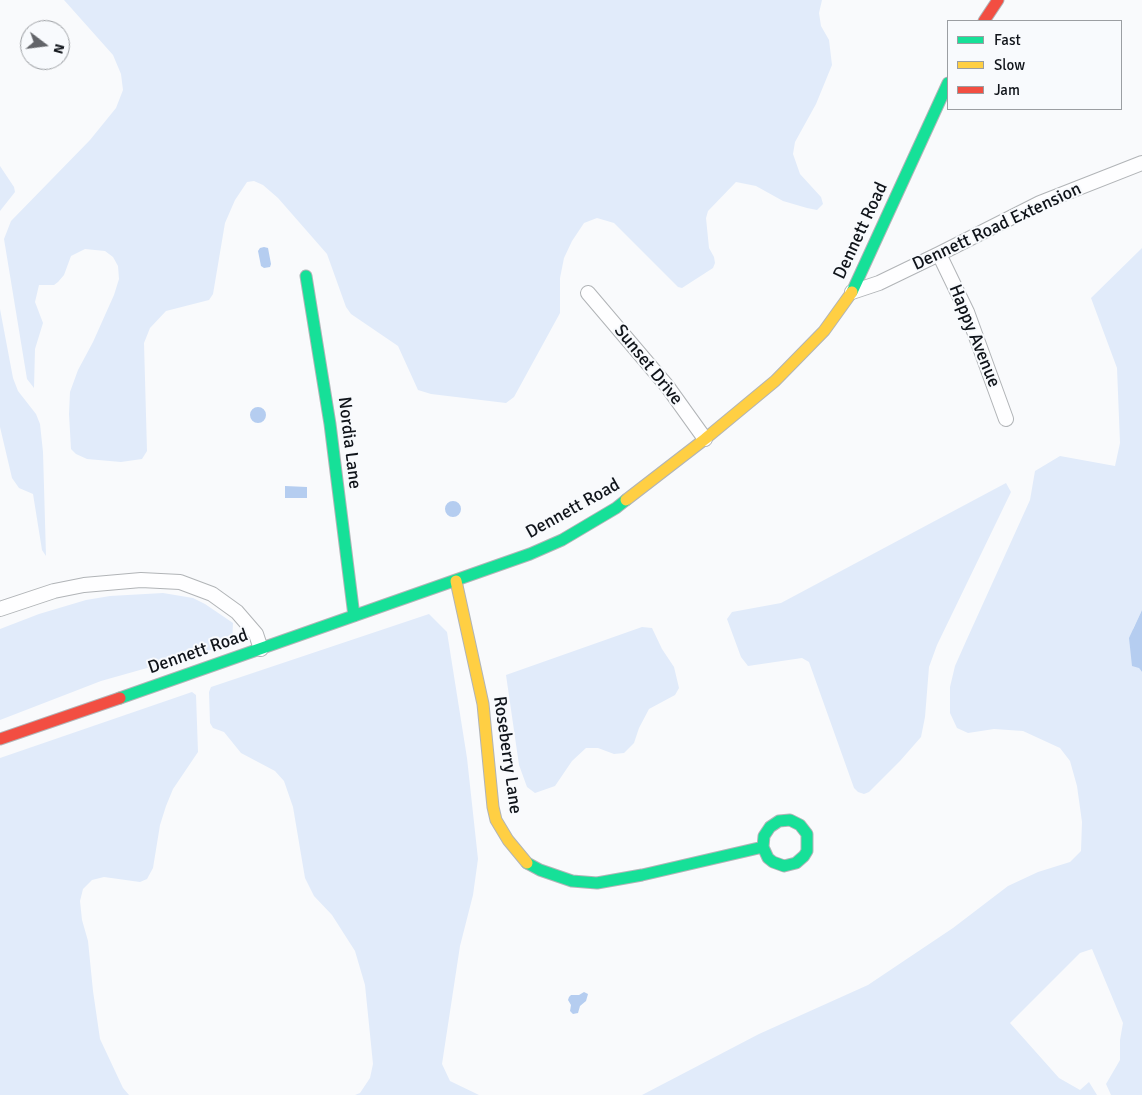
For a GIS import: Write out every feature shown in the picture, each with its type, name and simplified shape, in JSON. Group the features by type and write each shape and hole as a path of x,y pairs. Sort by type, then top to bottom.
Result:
{"street":[{"path":"985,20 998,0"},
{"name":"Dennett Road","path":"0,739 532,553 562,540 585,527 638,492 775,381 824,331 852,292 947,85"},
{"name":"Dennett Road Extension","path":"852,292 879,283 1040,203 1142,163"},
{"name":"Happy Avenue","path":"939,254 967,312 1006,419"},
{"name":"Nordia Lane","path":"306,276 330,424 354,616"},
{"name":"Sunset Drive","path":"588,293 666,386 705,439"},
{"path":"0,609 54,591 82,585 141,580 180,582 212,594 237,612 256,634 261,649"},
{"name":"Roseberry Lane","path":"456,581 483,704 493,807 496,820 508,840 526,862 540,870 562,878 584,883 597,883 642,875 763,847"},
{"path":"784,820 790,820 800,825 808,839 807,851 804,856 796,863 790,865 784,866 773,862 768,858 763,847 766,831 774,823 784,820"}],"shaded area":[{"path":"64,0 822,0 819,13 821,26 829,40 832,65 816,104 795,142 793,154 800,174 821,197 823,204 817,210 807,208 783,201 756,186 736,182 708,211 706,218 709,248 715,263 713,268 682,288 678,287 614,223 597,218 584,223 564,258 560,278 560,313 514,397 506,403 431,394 418,390 398,346 351,314 346,307 327,254 278,198 263,185 254,181 247,182 235,200 225,223 213,294 209,300 166,311 150,328 144,343 147,451 142,459 121,462 87,459 76,454 71,449 70,392 78,370 114,295 119,279 118,266 113,257 105,251 85,249 71,256 64,275 58,282 54,285 39,285 35,302 43,323 35,349 34,388 27,379 4,239 11,221 90,140 116,108 123,90 121,74 113,55"},
{"path":"0,166 14,187 15,192 0,211"},
{"path":"1142,248 1142,610 1133,629 1139,668 1142,672 1142,1095 1111,1095 1106,1084 1120,1060 1120,1040 1123,1023 1092,949 1080,953 1010,1023 1059,1078 1080,1090 1089,1082 1097,1095 642,1095 759,1034 868,985 953,928 1008,886 1038,872 1070,862 1081,851 1082,822 1077,786 1070,761 1060,748 1023,731 994,729 968,733 957,728 950,713 950,687 955,666 1030,500 1035,471 1060,456 1115,466 1120,443 1117,368 1091,298"},
{"path":"0,309 13,378 18,391 36,414 40,424 43,452 46,556 42,550 33,494 19,488 12,478 0,427"},
{"path":"1006,483 1011,492 937,645 929,667 925,717 921,737 869,792 864,794 858,792 854,788 809,662 802,658 748,666 741,657 727,619 732,612 781,603"},
{"path":"163,593 193,598 233,623 232,644 101,681 0,720 0,629 39,614 86,600 110,596"},
{"path":"429,614 447,632 467,758 478,859 473,895 460,946 442,1064 450,1081 479,1095 355,1095 360,1093 370,1078 373,1064 365,985 355,951 332,915 314,896 305,878 293,807 284,781 275,771 241,753 224,732 213,728 210,723 209,692 211,687"},
{"path":"642,627 652,628 662,649 674,667 679,688 675,695 649,709 634,743 624,753 614,754 598,748 586,748 572,761 555,786 535,793 527,787 519,765 506,675"},
{"path":"192,692 196,695 198,752 173,789 166,806 160,825 153,868 147,879 140,882 104,877 92,880 83,889 80,901 82,920 88,941 100,1039 123,1088 129,1095 0,1095 0,758"}],"water":[{"path":"264,247 268,248 271,264 270,267 264,268 261,266 258,251"},
{"path":"258,407 264,409 266,415 264,421 258,423 252,421 250,415 252,409"},
{"path":"285,486 307,487 307,498 285,498"},
{"path":"453,501 459,503 461,509 459,515 453,517 447,515 445,509 447,503"},
{"path":"1142,610 1142,672 1139,668 1132,666 1129,638"},
{"path":"584,992 588,994 586,1001 580,1006 578,1013 573,1014 570,1011 569,997"}],"traffic: fast":[{"path":"852,292 947,85"},
{"path":"306,276 330,424 354,616"},
{"path":"120,698 530,554 562,540 626,500"},
{"path":"527,863 540,870 572,881 597,883 642,875 763,847 768,858 784,866 796,863 804,856 807,851 807,834 800,825 790,820 779,821 770,827 764,836 763,847"}],"traffic: slow":[{"path":"626,500 705,439 775,381 824,331 852,292"},
{"path":"456,581 483,704 493,807 496,820 508,840 527,863"}],"traffic: jam":[{"path":"985,20 998,0"},
{"path":"0,739 120,698"}]}
